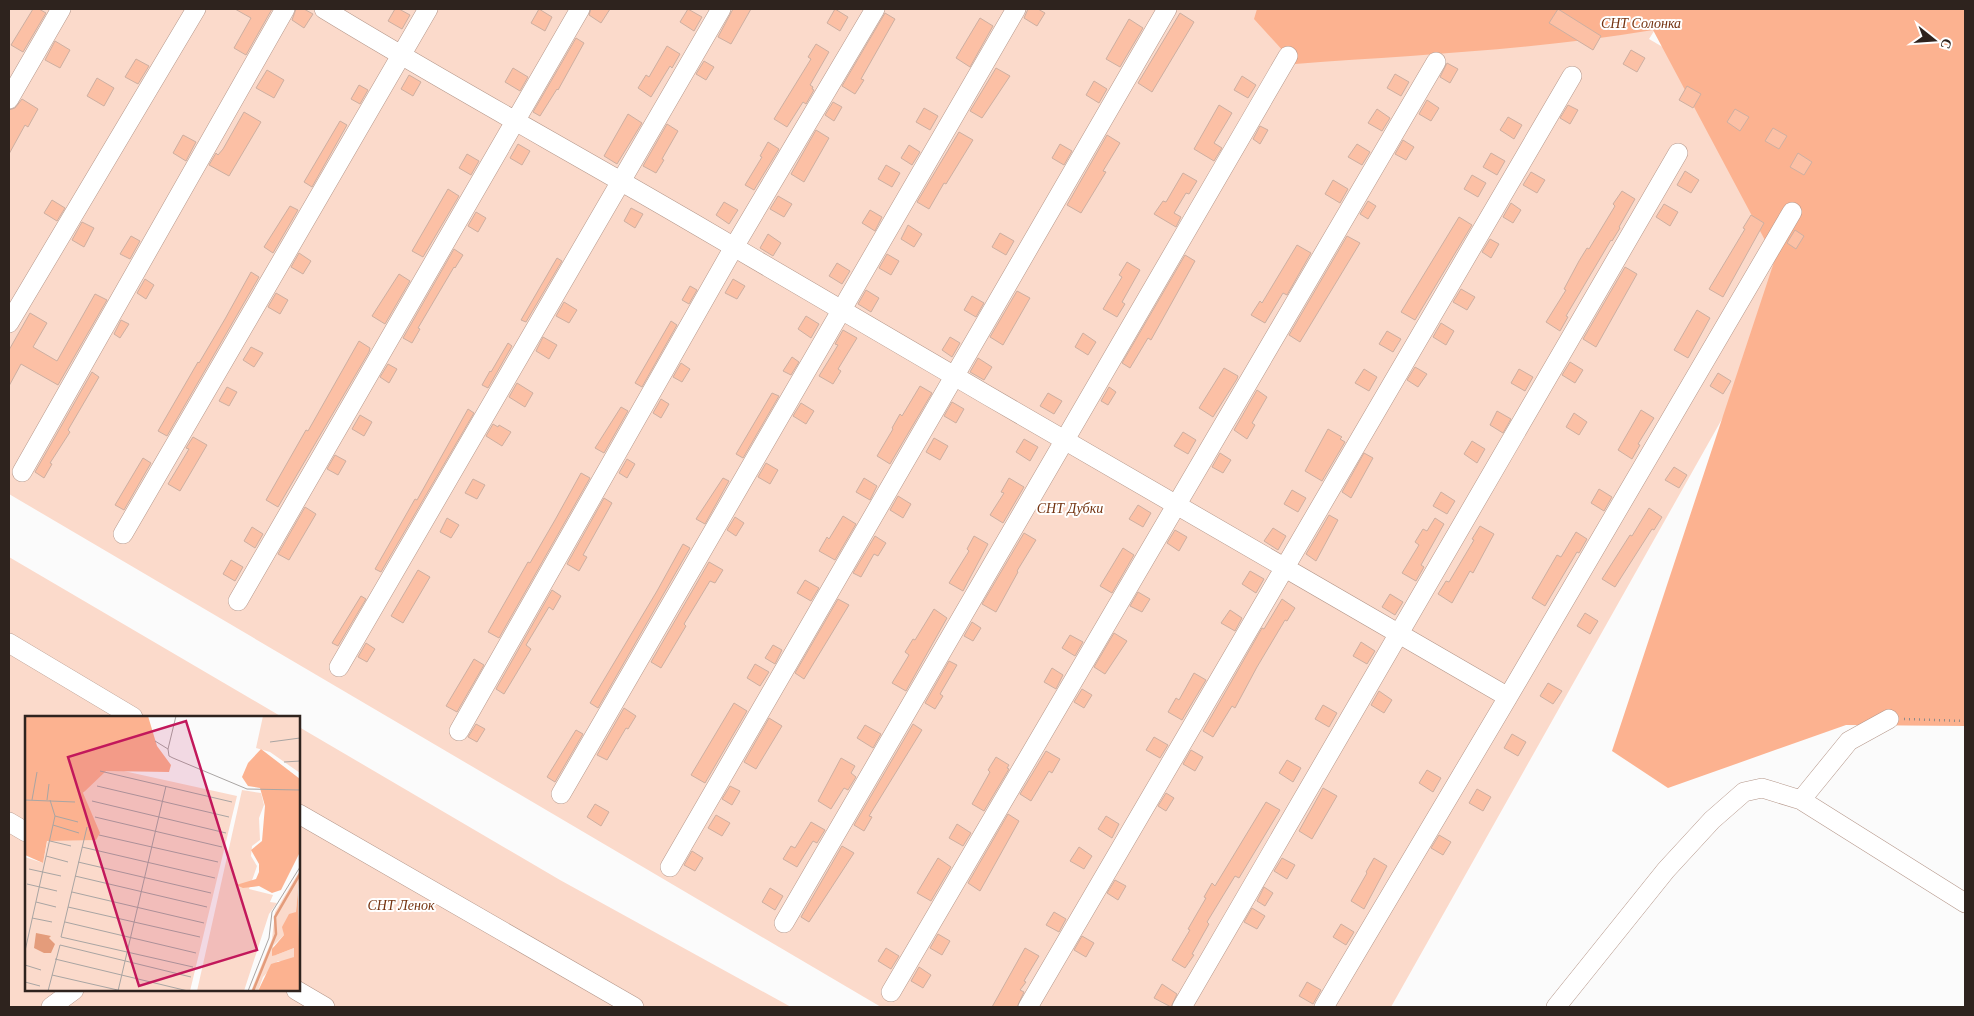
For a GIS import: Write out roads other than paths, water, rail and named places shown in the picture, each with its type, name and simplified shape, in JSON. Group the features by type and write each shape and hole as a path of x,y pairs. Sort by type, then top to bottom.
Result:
{"street":[{"path":"9,99 62,9"},
{"path":"9,323 196,9"},
{"path":"22,472 285,9"},
{"path":"324,9 401,56 620,180 954,377 1508,697"},
{"path":"123,534 428,9"},
{"path":"238,601 580,9"},
{"path":"338,667 721,9"},
{"path":"459,731 734,247 874,9"},
{"path":"561,794 1016,9"},
{"path":"670,867 1167,9"},
{"path":"784,923 1066,441 1288,56"},
{"path":"891,992 1436,62"},
{"path":"1028,1007 1572,76"},
{"path":"1182,1007 1678,153"},
{"path":"1324,1007 1792,212"},
{"path":"9,644 131,716"},
{"path":"1801,800 1849,741 1889,719"},
{"path":"1556,1007 1666,870 1712,820 1744,792 1762,788 1801,800 1965,903"},
{"path":"300,815 634,1007"},
{"path":"9,822 25,831"},
{"path":"51,1007 73,991"},
{"path":"298,991 326,1007"}],"park label":[{"name":"СНТ Солонка","path":"1641,23"},
{"name":"СНТ Дубки","path":"1070,508"},
{"name":"СНТ Ленок","path":"401,905"}]}
